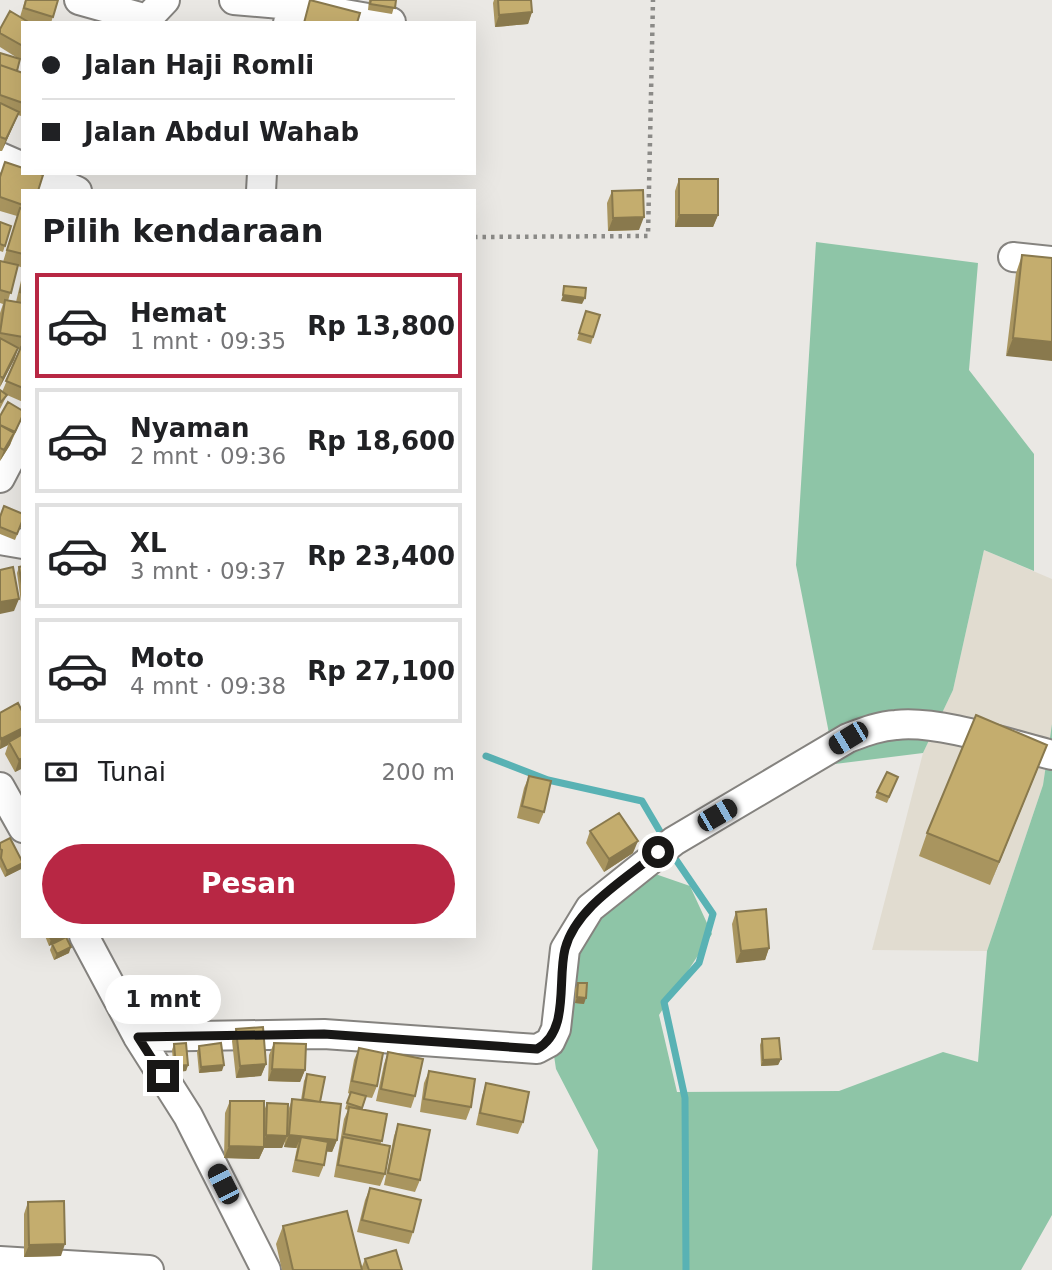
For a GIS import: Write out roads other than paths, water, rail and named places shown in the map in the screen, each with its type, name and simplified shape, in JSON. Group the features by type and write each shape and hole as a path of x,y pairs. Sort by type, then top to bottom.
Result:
{"street":[{"path":"79,0 147,19 165,0"},
{"path":"234,0 290,14 378,21"},
{"path":"0,157 21,166"},
{"path":"41,175 73,189"},
{"path":"1013,257 1052,261"},
{"path":"0,478 21,438"},
{"path":"0,540 21,544"},
{"path":"138,1037 324,1034 537,1049 550,1042 556,1029 565,949 572,932 590,908 666,847 848,738 873,728 898,724 925,725 1052,755"},
{"path":"0,787 21,824"},
{"path":"85,938 138,1037 188,1116 266,1270"},
{"path":"0,1261 149,1270"}],"waterway":[{"path":"486,756 548,780 642,801 665,840"},
{"path":"670,851 713,914 699,963 664,1002 685,1098 686,1270"}]}
